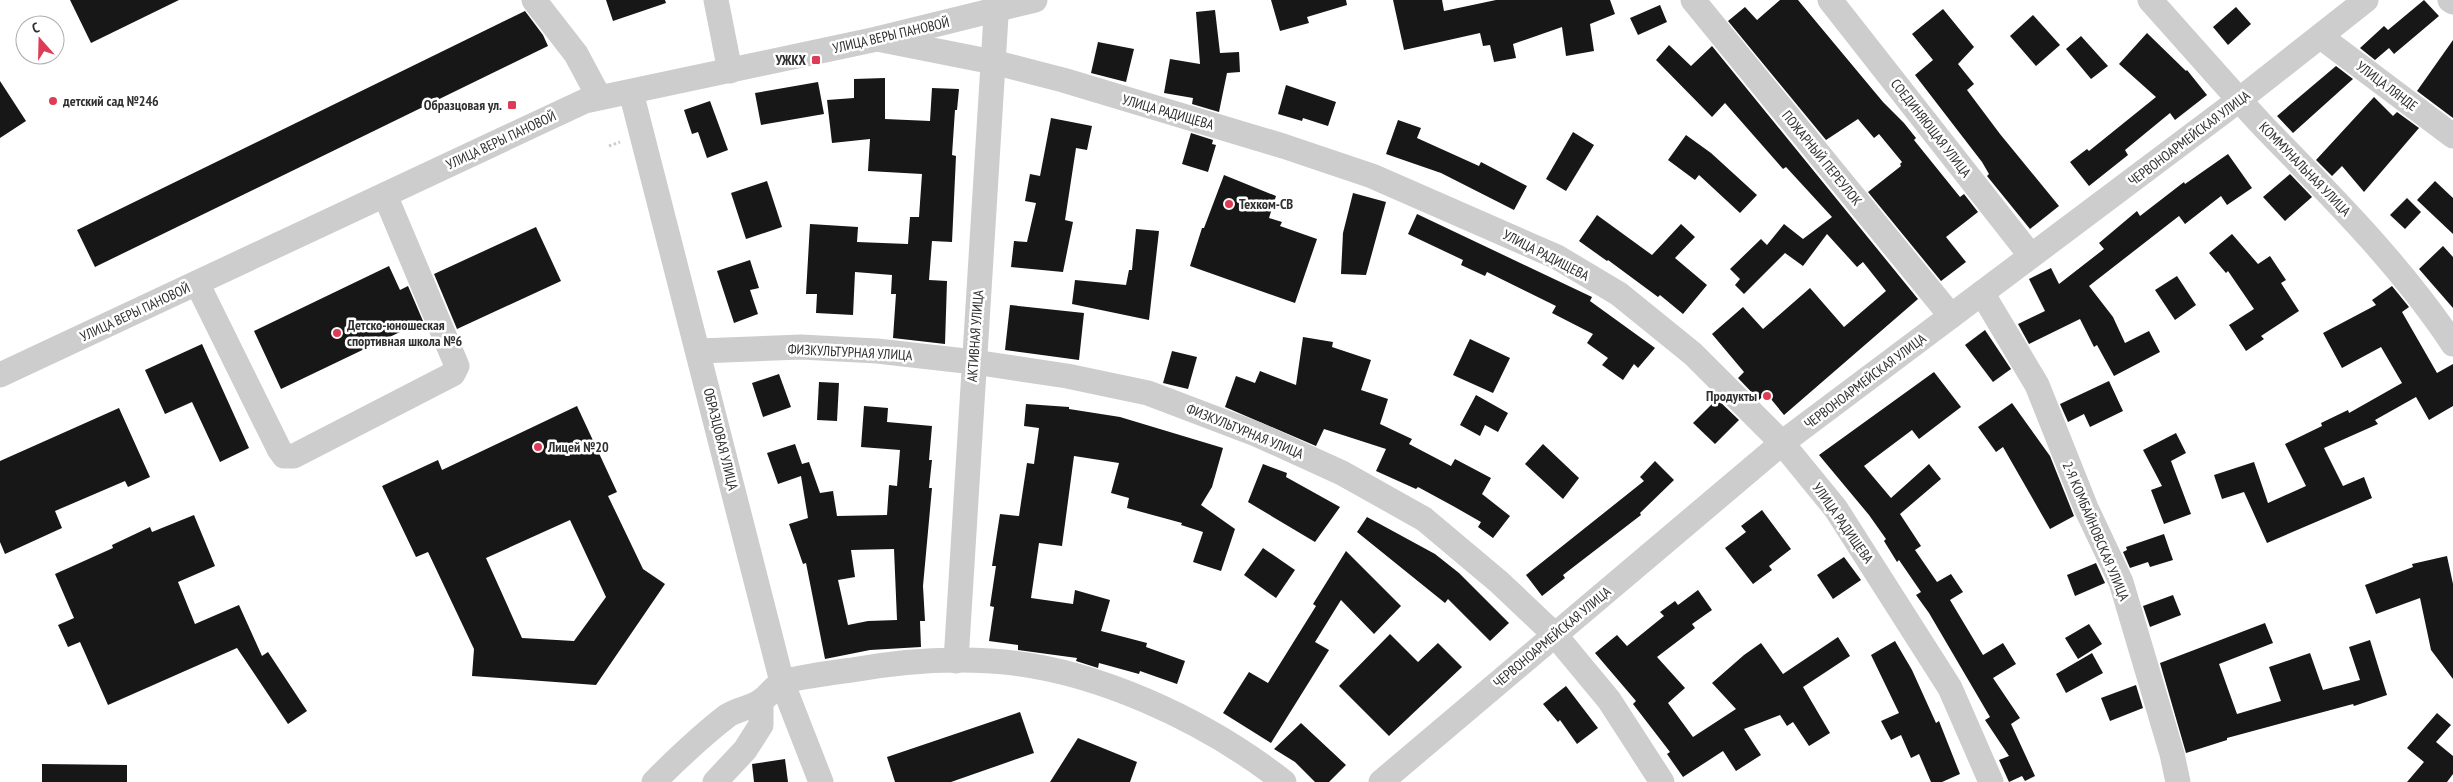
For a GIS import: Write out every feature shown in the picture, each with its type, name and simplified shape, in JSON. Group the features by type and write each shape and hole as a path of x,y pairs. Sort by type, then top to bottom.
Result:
{"street":[{"path":"534,0 576,54 599,97"},
{"path":"716,0 730,71"},
{"name":"УЛИЦА ВЕРЫ ПАНОВОЙ","path":"0,375 585,101 878,39 997,5 1035,0"},
{"name":"ПОЖАРНЫЙ ПЕРЕУЛОК","path":"1693,0 1952,316"},
{"name":"СОЕДИНЯЮЩАЯ УЛИЦА","path":"1830,0 2031,256"},
{"name":"КОММУНАЛЬНАЯ УЛИЦА","path":"2150,0 2239,100 2367,233 2429,308 2453,344"},
{"name":"ЧЕРВОНОАРМЕЙСКАЯ УЛИЦА","path":"1380,782 1782,443 2239,100 2366,0"},
{"name":"АКТИВНАЯ УЛИЦА","path":"956,661 997,5"},
{"name":"УЛИЦА ЛЯНДЕ","path":"2321,37 2453,136"},
{"name":"УЛИЦА РАДИЩЕВА","path":"878,39 993,62 1063,80 1238,132 1372,176 1557,257 1619,294 1693,354 1782,443 1836,510 1950,688 1991,782"},
{"name":"ОБРАЗЦОВАЯ УЛИЦА","path":"631,92 699,351 782,682 821,782"},
{"path":"197,282 278,450 284,456 294,456 453,374 457,366 384,195"},
{"name":"2-Я КОМБАЙНОВСКАЯ УЛИЦА","path":"1982,293 2037,385 2086,508 2121,582 2172,754 2178,782"},
{"name":"ФИЗКУЛЬТУРНАЯ УЛИЦА","path":"699,351 801,347 877,351 974,362 1067,376 1148,393 1256,434 1342,473 1424,519 1499,582 1555,635 1609,700 1662,782"},
{"path":"654,782 729,715 761,701 782,682 865,668 956,661 992,661 1044,669 1102,684 1154,704 1210,731 1284,782"},
{"path":"715,782 745,750 761,725 761,701"}],"path":[{"path":"609,146 621,141"}],"building":[{"path":"70,0 179,0 91,43"},
{"path":"606,0 665,0 666,3 613,21"},
{"path":"1271,0 1346,0 1347,5 1307,17 1309,23 1280,31"},
{"path":"1393,0 1442,0 1444,11 1496,0 1610,0 1615,14 1590,24 1594,51 1566,56 1562,27 1513,44 1516,58 1494,62 1490,45 1483,46 1480,33 1404,50"},
{"path":"1780,0 1798,0 1883,102 1904,123 1916,138 1914,140 1960,197 1964,194 1978,212 1946,237 1966,262 1941,281 1868,192 1901,166 1902,162 1879,134 1874,138 1858,119 1826,140 1728,21 1745,7 1757,20"},
{"path":"2424,0 2439,16 2394,54 2389,48 2375,60 2360,48 2384,26 2388,30"},
{"path":"1660,5 1667,22 1638,35 1630,18"},
{"path":"2236,7 2251,24 2228,45 2213,27"},
{"path":"1943,9 1974,47 1958,64 1974,84 1967,90 2059,206 2030,229 1987,176 1989,174 1982,162 1915,75 1933,60 1912,34"},
{"path":"1215,10 1220,53 1239,52 1240,72 1227,73 1219,112 1192,104 1193,98 1164,93 1170,59 1200,64 1196,12"},
{"path":"525,11 543,35 548,46 95,267 77,230"},
{"path":"2033,15 2060,45 2036,66 2010,36"},
{"path":"2147,33 2187,70 2207,95 2175,120 2170,113 2125,150 2128,155 2089,186 2070,162 2087,149 2089,151 2156,97 2119,64"},
{"path":"2081,36 2108,66 2091,79 2066,49"},
{"path":"2453,40 2453,118 2417,91"},
{"path":"1098,42 1134,49 1126,82 1091,73"},
{"path":"1669,45 1691,66 1712,46 1918,299 1784,415 1766,393 1759,400 1738,378 1744,372 1712,334 1743,307 1763,329 1810,288 1844,327 1886,291 1863,262 1857,267 1827,234 1803,266 1785,253 1744,294 1735,285 1740,279 1730,269 1761,239 1767,245 1784,224 1803,239 1832,217 1786,167 1783,169 1725,103 1712,117 1656,60"},
{"path":"2336,66 2353,79 2293,133 2277,116"},
{"path":"885,78 885,119 930,121 932,88 959,89 957,110 955,110 952,155 956,156 952,242 932,241 929,280 947,281 945,344 893,338 896,294 891,294 892,275 855,272 853,315 816,313 817,294 806,294 810,224 858,227 857,242 908,244 910,217 919,217 922,174 868,171 870,139 832,143 827,100 854,98 854,79"},
{"path":"0,81 26,121 0,138"},
{"path":"818,82 824,114 761,125 755,93"},
{"path":"1286,85 1336,102 1328,126 1303,118 1302,121 1278,114"},
{"path":"2374,97 2393,116 2397,112 2419,128 2364,192 2342,166 2332,176 2316,160"},
{"path":"710,101 728,150 707,158 698,132 692,134 684,110"},
{"path":"1051,118 1092,126 1087,150 1076,148 1065,220 1073,222 1063,272 1011,267 1014,241 1027,242 1036,203 1025,201 1030,174 1040,176"},
{"path":"1398,120 1421,128 1417,138 1479,166 1481,162 1527,186 1514,210 1441,173 1386,154"},
{"path":"1573,132 1594,145 1566,191 1546,179"},
{"path":"1191,133 1213,140 1212,144 1216,145 1208,172 1182,164"},
{"path":"1686,135 1711,153 1757,195 1740,213 1699,175 1695,180 1668,160"},
{"path":"2228,154 2252,188 2227,205 2221,196 2185,224 2179,216 2089,286 2113,317 2125,343 2149,331 2160,352 2114,376 2097,345 2094,347 2080,319 2029,344 2018,324 2045,311 2029,279 2051,268 2059,284 2104,249 2099,243 2137,211 2140,216 2184,182 2185,184"},
{"path":"2290,174 2312,197 2285,221 2263,197"},
{"path":"1224,175 1276,196 1269,218 1282,222 1280,226 1317,239 1295,303 1190,266 1202,228 1204,228"},
{"path":"767,181 782,227 746,239 731,193"},
{"path":"2435,181 2453,198 2453,234 2417,200"},
{"path":"1353,193 1386,202 1366,275 1341,274 1343,233"},
{"path":"2407,198 2421,212 2405,229 2390,215"},
{"path":"1417,214 1592,297 1590,301 1655,348 1638,368 1634,364 1623,380 1602,365 1608,358 1587,343 1593,334 1552,313 1556,306 1487,272 1485,276 1461,265 1463,260 1408,234"},
{"path":"1597,215 1652,255 1681,224 1695,237 1675,258 1707,285 1683,314 1660,295 1658,297 1579,241"},
{"path":"536,227 561,281 457,329 434,274"},
{"path":"1136,229 1159,231 1149,320 1072,304 1075,280 1126,285 1129,270 1132,270"},
{"path":"2232,234 2258,264 2270,256 2286,280 2281,283 2299,311 2261,336 2264,339 2246,351 2229,325 2254,309 2228,271 2226,273 2209,253"},
{"path":"2443,246 2453,257 2453,308 2419,269"},
{"path":"750,260 759,288 750,290 758,314 734,323 717,271"},
{"path":"389,266 400,290 408,286 423,321 281,389 254,331"},
{"path":"2177,276 2196,305 2175,320 2155,290"},
{"path":"2392,286 2409,307 2402,312 2437,373 2453,364 2453,406 2429,420 2416,397 2375,420 2378,424 2324,448 2343,486 2364,477 2372,498 2267,543 2244,492 2222,499 2214,475 2254,462 2268,503 2306,486 2285,444 2322,426 2321,423 2348,410 2349,413 2402,383 2381,347 2342,368 2323,333 2376,305 2372,300"},
{"path":"1010,305 1084,313 1079,360 1005,350"},
{"path":"1985,330 2011,369 1993,382 1965,345"},
{"path":"1303,337 1333,342 1332,347 1371,360 1361,390 1388,399 1380,424 1412,439 1409,444 1451,466 1455,459 1491,478 1482,494 1510,516 1493,538 1478,527 1481,522 1418,487 1416,489 1376,471 1386,449 1324,429 1316,446 1225,407 1236,376 1255,383 1260,371 1296,385"},
{"path":"1470,339 1510,358 1493,393 1453,375"},
{"path":"202,344 249,448 220,462 192,402 165,414 145,370"},
{"path":"1172,351 1197,357 1188,389 1163,383"},
{"path":"1934,372 1961,407 1919,439 1912,430 1864,466 1891,498 1929,464 1941,479 1900,514 1921,546 1915,550 1937,582 1951,574 1963,592 1950,600 1983,655 2003,643 2016,664 1993,678 2020,718 2011,724 2035,776 2025,781 2022,776 2009,782 1999,760 2009,756 1985,720 1990,717 1929,613 1916,595 1921,592 1899,560 1897,562 1884,541 1886,539 1869,515 1819,455"},
{"path":"779,374 791,407 763,417 752,383"},
{"path":"2109,381 2123,411 2090,427 2084,414 2068,422 2060,404"},
{"path":"819,382 839,383 837,421 817,420"},
{"path":"1476,395 1508,413 1498,432 1485,425 1480,436 1460,425"},
{"path":"1717,399 1739,420 1715,444 1693,423"},
{"path":"2012,403 2050,456 2074,516 2050,529 2003,447 1996,452 1978,427"},
{"path":"1026,404 1069,407 1069,409 1120,417 1223,448 1212,487 1201,505 1235,529 1221,571 1193,562 1203,532 1181,525 1182,523 1127,508 1129,498 1111,493 1119,463 1074,456 1062,546 1039,543 1031,598 1073,604 1075,590 1110,600 1101,631 1147,643 1146,647 1185,661 1177,684 1140,671 1139,674 1099,663 1098,668 1076,661 1077,658 1018,650 1018,645 989,641 994,607 990,606 996,566 992,566 1000,514 1019,516 1027,463 1034,464 1039,428 1024,426"},
{"path":"577,406 617,492 608,496 643,569 665,584 596,685 472,676 474,649 428,552 416,557 382,486 438,460 442,470","holes":["570,520 606,597 574,641 522,638 486,558"]},
{"path":"864,406 888,408 887,422 932,426 929,460 932,460 929,488 932,488 923,586 925,621 920,621 921,647 870,650 825,659 806,563 803,564 789,524 808,518 801,476 778,484 767,453 795,444 802,464 809,462 820,493 833,491 837,516 887,515 889,485 897,486 900,450 861,447","holes":["894,549 897,620 868,621 848,625 838,580 855,577 851,550"]},
{"path":"119,408 150,477 128,487 125,481 55,511 62,528 5,554 0,542 0,461"},
{"path":"2176,433 2186,453 2171,461 2191,514 2164,524 2151,490 2162,486 2143,450"},
{"path":"1543,444 1579,478 1563,499 1525,464"},
{"path":"1655,461 1674,480 1640,513 1641,515 1563,575 1565,578 1542,596 1526,575 1644,481 1640,477"},
{"path":"1263,464 1287,473 1286,477 1340,507 1315,542 1248,502"},
{"path":"1762,510 1791,549 1769,566 1772,570 1753,584 1725,548 1746,532 1741,526"},
{"path":"194,515 215,566 178,582 195,624 239,605 262,656 268,652 307,711 288,724 237,648 108,705 80,642 68,647 58,625 74,618 55,574 113,548 112,545 150,527 152,532"},
{"path":"1367,517 1435,554 1459,573 1509,623 1490,641 1448,599 1445,603 1357,532"},
{"path":"2164,534 2173,560 2150,567 2148,562 2130,568 2123,552 2127,550 2126,547"},
{"path":"1263,548 1295,570 1276,598 1244,575"},
{"path":"1346,551 1401,606 1374,634 1341,600 1315,642 1329,650 1271,743 1223,713 1249,672 1268,683 1316,606 1313,604"},
{"path":"2447,556 2453,584 2453,679 2431,650 2420,598 2376,614 2365,585 2413,567 2412,564"},
{"path":"1844,557 1861,580 1833,599 1817,575"},
{"path":"2096,563 2105,583 2075,596 2067,575"},
{"path":"1698,590 1712,610 1692,624 1695,628 1657,657 1685,688 1668,703 1693,737 1736,709 1712,683 1761,643 1783,674 1838,637 1850,656 1803,687 1830,733 1809,746 1793,722 1787,726 1780,715 1744,729 1761,755 1736,771 1723,751 1683,777 1667,754 1670,752 1633,704 1636,701 1595,653 1617,635 1627,646 1664,616 1660,612 1675,601 1678,605"},
{"path":"2173,595 2181,615 2150,627 2143,606"},
{"path":"2265,623 2273,643 2219,664 2237,714 2281,701 2269,667 2310,653 2323,690 2360,680 2349,647 2370,640 2387,695 2354,706 2353,704 2227,738 2227,740 2186,753 2160,663"},
{"path":"2089,624 2102,644 2078,659 2065,638"},
{"path":"1390,634 1418,662 1438,643 1462,667 1389,736 1339,686"},
{"path":"1895,641 1912,670 1936,723 1939,721 1960,774 1942,782 1931,782 1919,754 1911,758 1901,735 1891,740 1881,721 1899,713 1871,655"},
{"path":"2092,653 2103,673 2066,693 2056,674"},
{"path":"2136,685 2143,708 2110,721 2101,698"},
{"path":"1566,686 1598,728 1577,744 1560,720 1558,722 1543,704"},
{"path":"1020,712 1034,753 951,782 895,782 887,757"},
{"path":"2437,713 2451,725 2436,742 2453,756 2453,774 2447,782 2407,782 2424,762 2407,748"},
{"path":"1301,723 1346,765 1329,782 1315,782 1295,762 1274,749"},
{"path":"1078,738 1137,762 1130,782 1050,782"},
{"path":"785,759 788,782 754,782 752,764"},
{"path":"42,764 127,765 127,782 42,782"}],"place":[{"name":"УЖКХ","path":"816,60"},
{"name":"детский сад №246","path":"53,101"},
{"name":"Образцовая ул.","path":"512,105"},
{"name":"Техком-СВ","path":"1229,204"},
{"name":"Детско-юношеская спортивная школа №6","path":"337,333"},
{"name":"Продукты","path":"1767,396"},
{"name":"Лицей №20","path":"538,447"}]}
